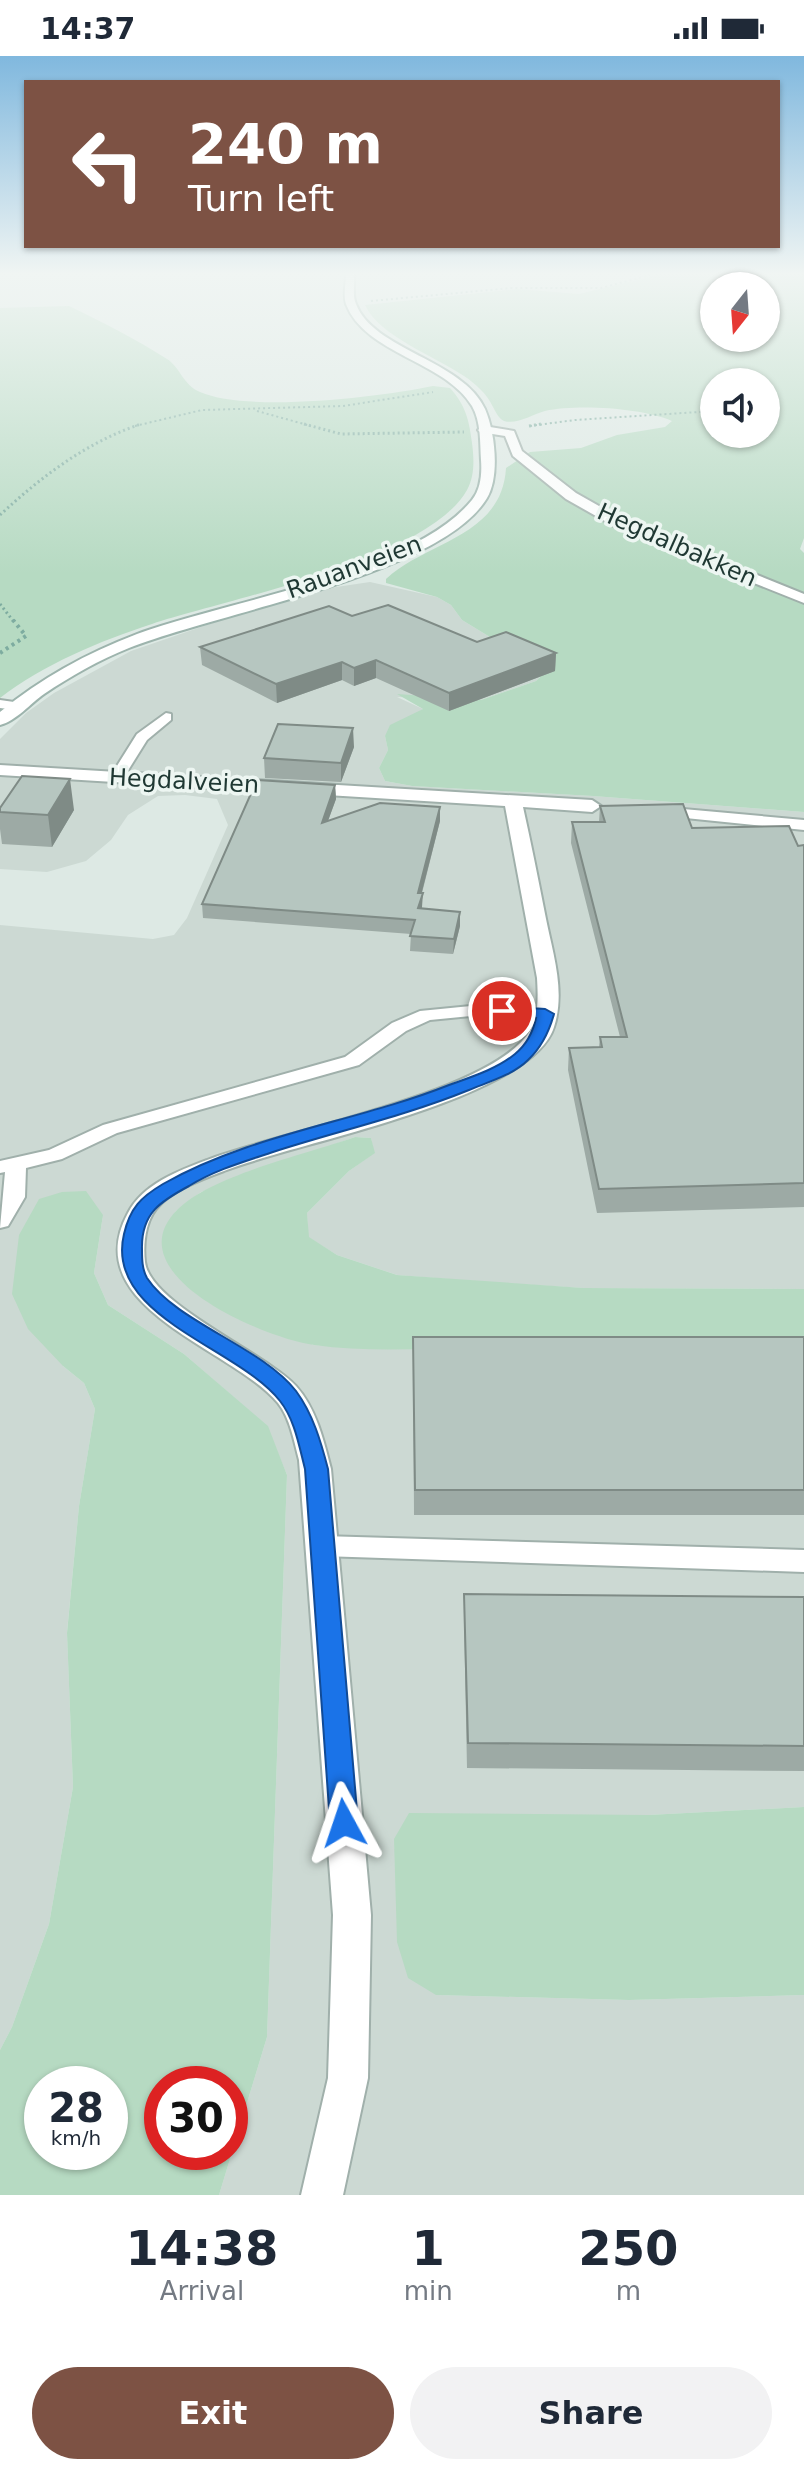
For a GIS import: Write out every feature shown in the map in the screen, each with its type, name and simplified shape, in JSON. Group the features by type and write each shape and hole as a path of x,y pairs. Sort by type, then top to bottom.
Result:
{"street":[{"name":"Rauanveien","path":"0,720 63,675 136,640 398,556 463,518 482,496 489,475 484,430 478,405 462,387 442,374"},
{"path":"484,430 500,430"},
{"name":"Hegdalbakken","path":"500,430 514,437 517,453 571,496 624,526 804,599"},
{"name":"Hegdalveien","path":"0,770 599,806"},
{"path":"322,2195 348,2078 352,1915 316,1469 306,1429 287,1395 246,1361 160,1304 140,1283 133,1269 132,1243 136,1223 149,1200 204,1169 311,1133 429,1100 493,1074 521,1058 541,1034 548,985 513,801"}],"lane":[{"path":"0,704 16,706"},
{"path":"117,777 142,737 166,717"},
{"path":"650,811 804,825"},
{"path":"0,1221 14,1197 8,1166 55,1155 110,1129 352,1061 399,1027 426,1015 481,1010 545,1014"},
{"path":"322,1546 804,1561"}],"path":[{"path":"0,515 39,478 116,433 182,414 363,404 462,387"},
{"path":"253,410 313,428 354,435 484,430"},
{"path":"500,430 574,418 670,418 700,413"},
{"path":"0,604 26,636 0,653"}],"shaded area":[{"path":"370,582 437,597 451,605 462,620 526,659 541,676 536,681 481,700 397,697 423,709 385,736 388,750 379,768 385,781 412,786 804,812 804,1289 584,1288 499,1283 397,1275 337,1255 308,1237 307,1213 349,1171 374,1153 371,1138 355,1137 201,1192 176,1211 166,1226 163,1251 313,1345 383,1348 804,1348 804,1807 648,1815 436,1995 629,2000 804,1995 804,2195 219,2195 227,2170 248,2170 248,2100 267,2037 287,1475 267,1426 184,1354 108,1305 94,1273 103,1215 63,1366 84,1383 95,1409 79,1506 67,1632 73,1787 49,1924 12,2027 0,2050 0,925 153,939 174,935 187,918 228,825 217,799 158,796 128,815 111,840 86,861 47,872 0,869 0,739 26,713 54,693 131,651 323,589"}],"green space":[{"path":"0,374 180,374 200,392 222,398 281,402 381,395 433,386 450,388 463,407 473,449 470,485 445,515 412,537 323,574 112,638 54,664 0,698"},
{"path":"460,374 700,374 700,448 780,448 780,374 804,374 804,538 800,549 804,553 804,812 412,786 385,781 379,768 388,750 385,736 390,725 423,709 397,694 481,700 536,681 541,676 526,659 462,620 451,605 437,597 386,583 386,579 477,523 491,509 501,491 506,468 530,452 581,448 617,435 665,427 672,421 627,410 592,408 545,411 509,422 499,417 484,394"},
{"path":"355,1137 371,1138 375,1153 349,1171 307,1213 309,1237 337,1255 397,1275 584,1288 804,1289 804,1348 398,1350 314,1345 264,1331 233,1317 204,1300 180,1280 165,1258 163,1234 177,1210 213,1186 236,1176"},
{"path":"86,1191 103,1215 94,1273 108,1305 184,1354 268,1426 287,1475 267,2037 248,2100 248,2066 144,2066 144,2170 227,2170 219,2195 0,2195 0,2050 12,2027 49,1924 73,1787 67,1633 79,1506 95,1409 84,1383 28,1329 12,1294 19,1235 39,1199 62,1192"},
{"path":"804,1807 804,1995 629,2000 436,1995 408,1978 397,1942 394,1839 409,1813 648,1815"}],"building":[{"path":"388,605 477,642 506,632 556,653 449,693 376,660 354,668 342,662 276,684 200,647 329,606 352,616"},
{"path":"278,724 353,728 341,763 264,758"},
{"path":"22,776 70,779 48,815 0,812"},
{"path":"257,780 335,785 322,823 380,803 440,807 418,893 423,893 418,908 460,912 454,939 410,936 415,920 202,904"},
{"path":"683,804 692,828 789,826 798,846 804,845 804,1183 599,1189 569,1048 602,1047 600,1037 627,1037 572,822 605,822 600,806"},
{"path":"413,1337 804,1337 804,1490 415,1490"},
{"path":"464,1594 804,1597 804,1746 468,1743"}],"route":[{"path":"344,1823 316,1469 306,1429 287,1395 246,1361 160,1304 140,1283 133,1269 132,1243 136,1223 149,1200 204,1169 311,1133 429,1100 493,1074 521,1058 541,1034 545,1014 502,1011"}]}
